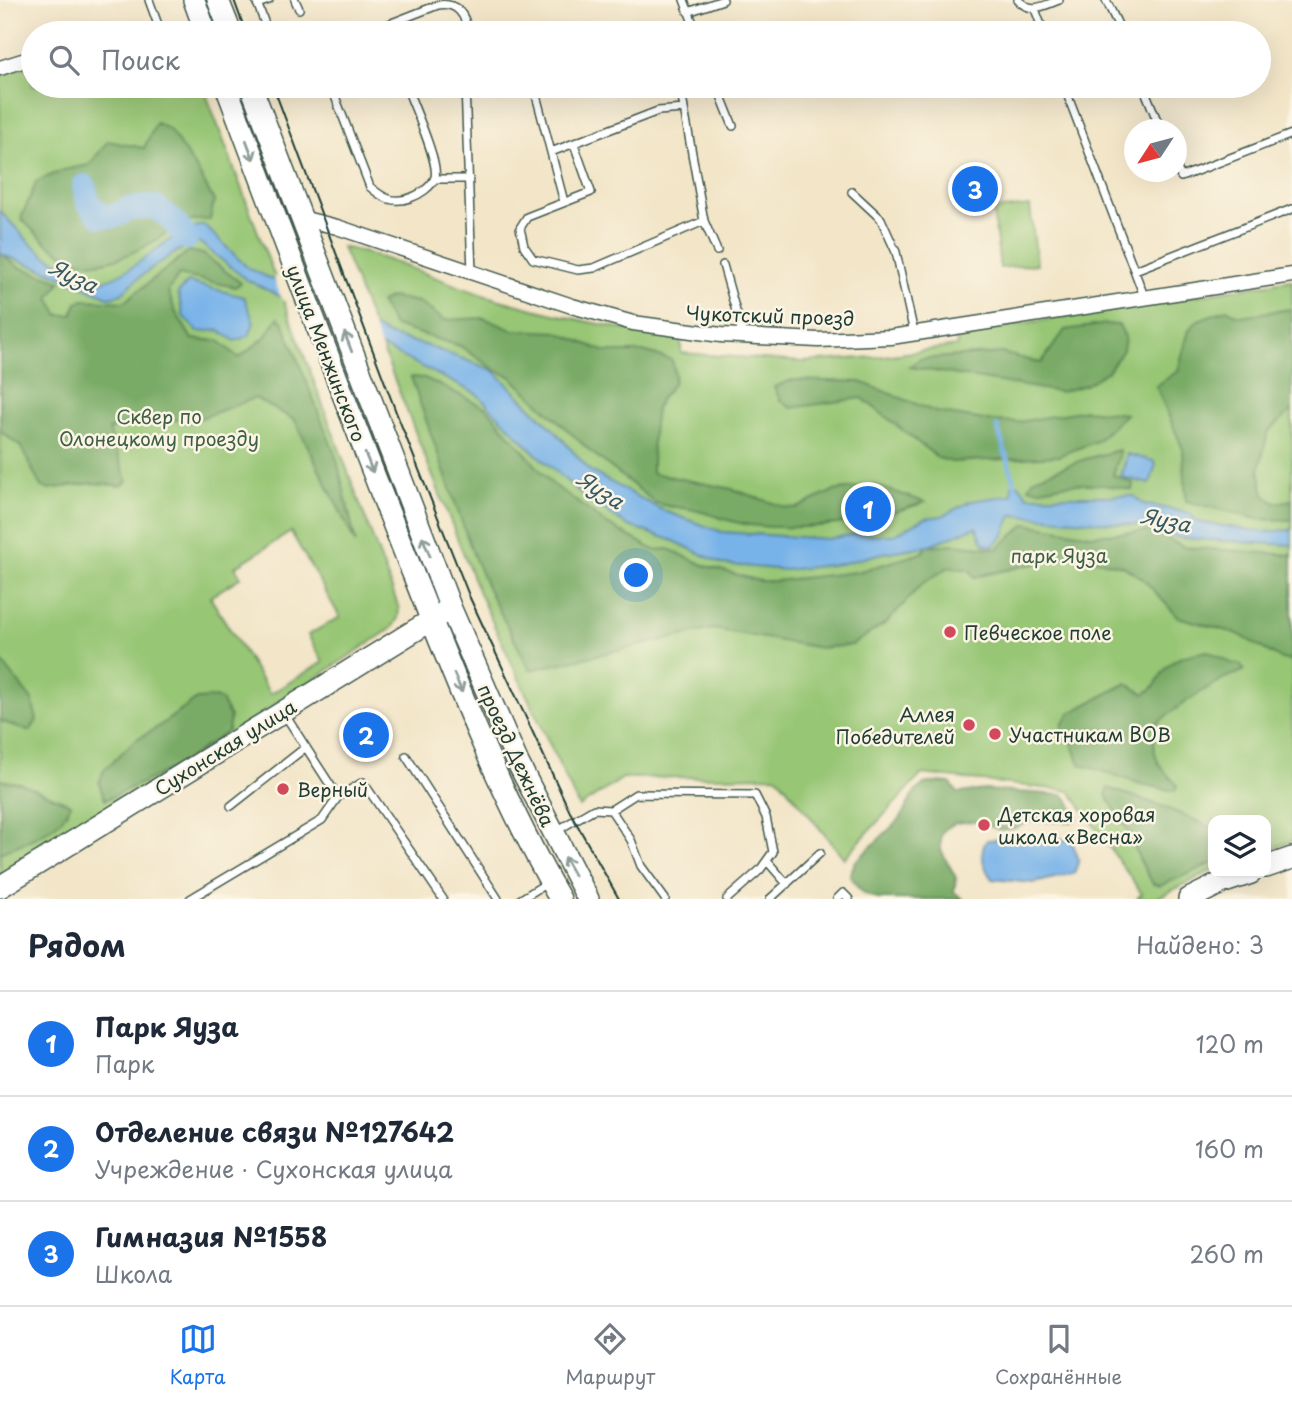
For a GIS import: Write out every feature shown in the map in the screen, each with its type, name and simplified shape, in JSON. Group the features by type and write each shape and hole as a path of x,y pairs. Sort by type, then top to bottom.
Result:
{"main road":[{"path":"194,0 202,21"},
{"path":"218,0 226,21"},
{"name":"улица Менжинского","path":"231,98 431,620"},
{"name":"улица Менжинского","path":"256,98 451,609"},
{"name":"Сухонская улица","path":"0,887 451,609"},
{"name":"проезд Дежнёва","path":"451,609 518,763 588,899"},
{"name":"проезд Дежнёва","path":"431,620 497,776 555,890"},
{"path":"1271,865 1292,858"},
{"path":"1189,899 1236,878"}],"street":[{"path":"0,68 21,61"},
{"name":"Чукотский проезд","path":"304,227 337,228 572,306 633,323 682,331 818,340 891,337 1292,275"}],"lane":[{"path":"149,0 157,21"},
{"path":"263,21 257,2 269,0"},
{"path":"295,0 299,9"},
{"path":"684,0 692,21"},
{"path":"688,12 723,0"},
{"path":"1018,0 1025,7 1035,9 1059,0"},
{"path":"1105,0 1116,21"},
{"path":"397,21 438,5 448,4 455,6 463,21"},
{"path":"1035,9 1040,21"},
{"path":"336,98 370,187 383,198 399,201 414,197 435,179 436,165 411,98"},
{"path":"466,98 472,272"},
{"path":"537,98 564,202"},
{"path":"682,98 704,221 717,251"},
{"path":"722,98 733,126"},
{"path":"1069,98 1144,296"},
{"path":"1148,98 1156,119"},
{"path":"551,152 658,111 684,109"},
{"path":"1187,175 1292,134"},
{"path":"574,144 591,192 527,217 520,228 524,246 533,259 578,270 594,268 704,221"},
{"path":"435,179 469,178"},
{"path":"852,192 881,219 896,252 914,333"},
{"path":"1135,270 1292,209"},
{"path":"723,265 744,336"},
{"path":"282,711 338,797"},
{"path":"231,806 306,747"},
{"path":"406,757 498,899"},
{"path":"190,899 322,820 338,797 363,782 443,899"},
{"path":"552,833 594,808 611,810 636,794 755,795 766,817 773,852 760,870 727,899"},
{"path":"611,810 664,899"},
{"path":"771,899 820,853"},
{"path":"767,861 787,884"},
{"path":"521,899 555,890"},
{"path":"736,892 742,899"},
{"path":"837,899 843,893 849,899"}],"green space":[{"name":"Сквер по Олонецкому проезду","path":"19,67 21,98 208,98 399,608 398,618 392,628 244,725 0,876 0,75","holes":["291,532 340,617 308,635 323,662 270,694 210,597 241,577 235,567"]},
{"path":"156,123 169,129 199,173 214,201 210,220 187,222 116,259 84,262 53,248 21,218 37,181 64,170 89,165 108,141 144,148"},
{"path":"1030,206 1037,264 1000,268 993,210"},
{"name":"парк Яуза","path":"342,247 507,302 681,340 681,353 802,362 877,357 957,346 956,334 1292,280 1292,841 1271,849 1271,815 1208,815 1208,872 1155,899 1139,899 1142,894 1070,791 922,774 844,858 777,776 623,778 579,807 479,593"},
{"path":"189,251 203,254 241,283 235,287 179,275 168,291 175,311 192,339 219,341 239,358 264,338 278,318 283,322 337,460 356,544 295,420 255,398 190,422 152,416 109,430 127,481 122,486 94,483 48,489 41,487 21,447 0,431 0,253 19,267 61,281 49,298 59,315 72,315 77,303 84,300 124,302"},
{"path":"392,297 419,302 444,320 484,318 512,330 557,332 606,352 647,352 672,360 674,379 656,410 652,473 732,489 784,507 797,508 833,491 874,485 925,502 861,520 795,527 744,524 656,503 590,451 510,376 497,371 460,346 394,326 380,302"},
{"path":"1227,309 1239,316 1292,309 1292,410 1268,432 1259,470 1264,495 1275,503 1292,500 1292,520 1257,519 1186,501 1183,449 1156,386 1178,371 1189,330 1198,320"},
{"path":"1106,324 1119,325 1125,337 1123,350 1108,371 1085,385 1060,392 909,367 920,359 1002,353 1041,363 1065,330"},
{"path":"411,377 425,378 487,408 550,482 607,524 654,550 669,549 706,566 760,581 857,572 922,553 927,546 955,544 997,549 1026,524 1091,535 1152,531 1183,547 1292,555 1292,660 1281,659 1238,634 1178,617 1144,580 1123,566 1075,555 974,577 970,570 949,567 922,584 887,622 852,645 821,648 713,629 530,670 473,554"},
{"path":"792,380 861,382 936,412 990,421 1019,422 1085,410 1126,414 1097,441 1058,456 952,462 938,458 862,398 791,408 780,400 774,387"},
{"path":"1119,450 1113,475 1133,483 1132,490 1089,484 1041,489 1029,487 1034,478"},
{"path":"1208,651 1233,664 1240,664 1244,670 1206,689 1156,724 1156,758 1177,785 1175,791 1141,784 1080,764 1072,742 1063,732 1062,725 1070,713 1127,683 1144,694 1153,688 1172,662"},
{"path":"3,663 32,700 37,720 30,731 0,721 0,664"},
{"path":"197,699 221,700 230,717 228,731 177,766 105,800 99,783 104,770 135,740"},
{"path":"0,780 20,783 71,804 66,814 51,829 0,853"},
{"path":"950,783 958,793 985,790 1063,795 1077,817 1073,822 1031,821 1013,829 1000,830 976,821 955,823 944,830 941,850 956,878 954,892 963,899 879,899 869,896 858,888 850,875 855,862 900,819 914,793 924,784"},
{"path":"1108,788 1162,806 1208,826 1208,865 1160,886 1153,884 1127,829 1106,795"}],"water":[{"name":"Яуза","path":"0,211 46,256 97,282 112,278 176,236 204,225 248,268 391,336 425,345 493,370 555,431 590,471 664,511 722,532 828,539 855,534 894,535 925,518 942,516 971,501 1012,495 1012,485 1019,484 1028,496 1134,496 1143,504 1189,513 1198,522 1263,532 1292,530 1292,545 1179,538 1149,526 1012,515 1003,537 993,546 984,544 976,527 927,546 840,564 785,570 722,564 674,541 626,525 577,490 534,452 477,394 247,280 199,242 167,258 120,294 108,297 3,255 0,252"},
{"path":"188,282 244,297 254,322 249,336 235,341 219,330 198,332 183,316 178,293"},
{"path":"1127,454 1154,461 1156,464 1150,484 1121,477"},
{"path":"1052,836 1072,842 1079,860 1074,873 1035,883 992,879 983,860 987,840"}],"pier":[{"path":"273,276 372,324 383,353 282,300"}],"waterway":[{"path":"84,186 88,202 101,216 115,216 128,209 155,207 171,219 187,238"},
{"path":"997,426 1015,484"}],"tram line":[{"path":"234,0 242,21"},
{"path":"278,98 396,412 470,598 570,812 619,899"}],"place":[{"name":"Гимназия №1558","path":"975,189"},
{"name":"Парк Яуза","path":"868,509"},
{"name":"Певческое поле","path":"950,632"},
{"name":"Аллея Победителей","path":"969,725"},
{"name":"Участникам ВОВ","path":"995,734"},
{"name":"Отделение связи №127642","path":"366,735"},
{"name":"Верный","path":"283,789"},
{"name":"Детская хоровая школа «Весна»","path":"984,825"}]}
